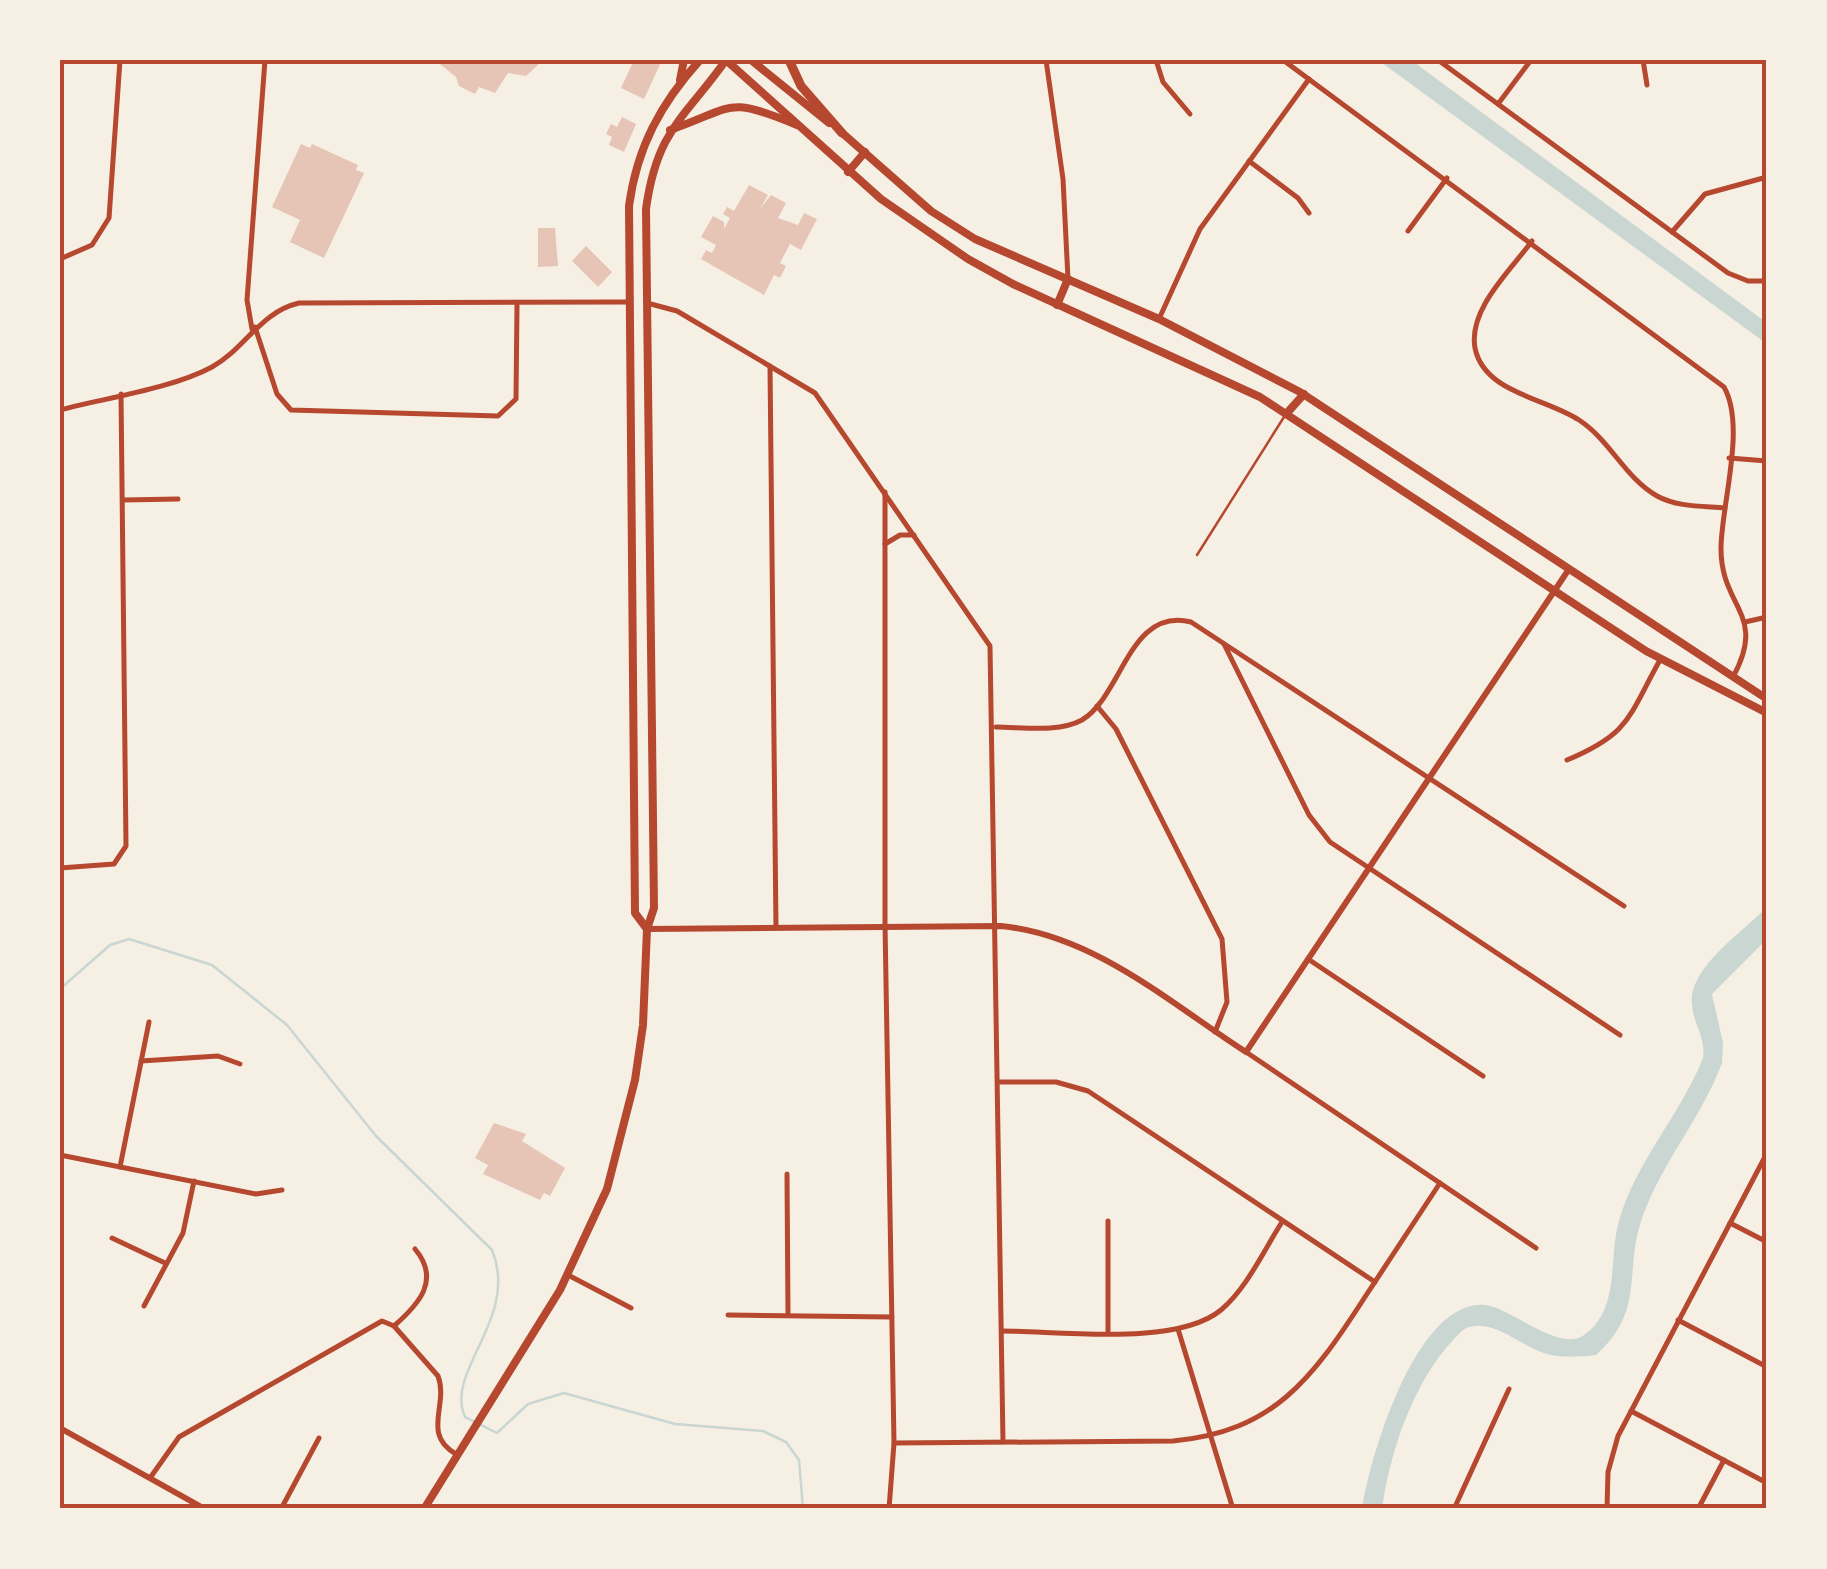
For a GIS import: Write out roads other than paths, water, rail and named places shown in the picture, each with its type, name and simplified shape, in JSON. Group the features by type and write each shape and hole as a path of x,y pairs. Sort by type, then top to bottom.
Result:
{"highway":[{"path":"789,60 801,86 842,133"}],"main road":[{"path":"678,84 684,60"},
{"path":"646,929 635,914 628,222 634,174 651,128 678,84 700,60"},
{"path":"424,1509 568,1275 607,1189 630,1108 643,1025 646,929 654,908 648,194 670,130 727,60 848,172 920,228 993,274 1214,374 1286,412 1660,660 1767,713"},
{"path":"751,60 931,211 975,239 1159,320 1304,394 1767,700"},
{"path":"670,130 732,106 761,110 797,125"},
{"path":"848,172 865,152"},
{"path":"1057,305 1068,279"},
{"path":"628,302 646,302"},
{"path":"1286,412 1304,394"},
{"path":"1720,692 1733,677"},
{"path":"635,797 652,797"}],"street":[{"path":"60,260 92,245 108,218 120,60"},
{"path":"266,60 246,300 279,399 297,413 498,416 516,399 517,305"},
{"path":"1046,60 1063,179 1068,279"},
{"path":"1156,60 1162,82 1190,114"},
{"path":"1283,60 1719,381 1732,408 1723,566 1745,622 1748,643 1733,677"},
{"path":"1438,60 1735,277 1767,280"},
{"path":"1498,104 1531,60"},
{"path":"1643,60 1647,84"},
{"path":"1159,320 1192,242 1309,79"},
{"path":"1249,160 1298,198 1310,213"},
{"path":"1408,231 1448,178"},
{"path":"1672,232 1704,194 1767,178"},
{"path":"1532,241 1478,316 1474,345 1484,368 1504,385 1582,422 1654,494 1675,503 1725,508"},
{"path":"60,410 211,367 282,308 306,302 628,302"},
{"path":"646,302 677,311 815,394 990,646 1004,1442"},
{"path":"770,364 776,928"},
{"path":"60,868 110,865 125,853 122,394"},
{"path":"1730,458 1767,461"},
{"path":"884,491 885,927 894,1444 889,1509"},
{"path":"123,500 178,499"},
{"path":"884,544 900,535 916,535"},
{"path":"1246,1052 1569,569"},
{"path":"1745,622 1767,616"},
{"path":"994,727 1066,726 1097,706 1140,640 1156,625 1184,620 1223,641 1624,906"},
{"path":"1223,641 1312,822 1330,842 1620,1035"},
{"path":"1567,760 1607,743 1620,732 1660,660"},
{"path":"1097,706 1116,729 1222,940 1227,1002 1215,1032"},
{"path":"646,929 997,926 1034,930 1076,944 1246,1052 1536,1248"},
{"path":"1308,959 1483,1076"},
{"path":"120,1167 149,1022"},
{"path":"141,1061 218,1056 240,1064"},
{"path":"999,1082 1056,1082 1088,1091 1375,1282"},
{"path":"1607,1509 1611,1458 1630,1411 1767,1153"},
{"path":"60,1155 256,1194 282,1190"},
{"path":"787,1174 788,1314"},
{"path":"144,1306 186,1225 194,1182"},
{"path":"894,1444 1173,1441 1210,1436 1255,1419 1296,1391 1329,1354 1440,1184"},
{"path":"1108,1221 1108,1331"},
{"path":"1002,1331 1178,1330 1199,1323 1224,1306 1282,1222"},
{"path":"1730,1222 1767,1242"},
{"path":"112,1238 165,1263"},
{"path":"394,1326 416,1308 426,1290 426,1268 415,1248"},
{"path":"568,1275 631,1308"},
{"path":"728,1314 892,1317"},
{"path":"1678,1320 1767,1366"},
{"path":"150,1478 168,1447 185,1433 374,1323 394,1326 440,1379 436,1433 444,1448 456,1454"},
{"path":"1178,1330 1233,1509"},
{"path":"1454,1509 1508,1389"},
{"path":"1630,1411 1767,1482"},
{"path":"60,1428 206,1509"},
{"path":"280,1509 319,1438"},
{"path":"1698,1509 1724,1460"}],"lane":[{"path":"1197,555 1286,412"}],"waterway":[{"path":"60,989 110,945 129,939 212,965 287,1025 376,1136 492,1250 498,1275 497,1298 464,1381 461,1399 465,1417 497,1433 528,1404 564,1393 675,1424 763,1431 786,1442 799,1460 803,1509"}]}
